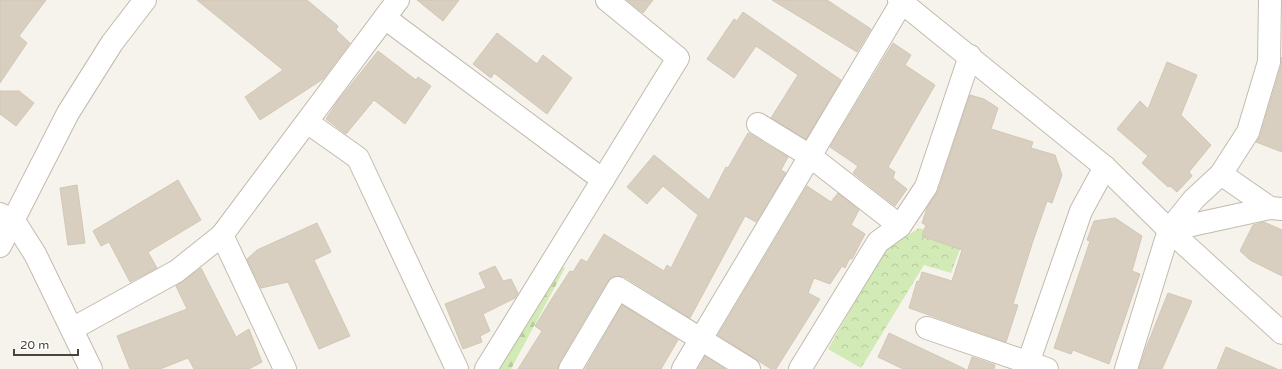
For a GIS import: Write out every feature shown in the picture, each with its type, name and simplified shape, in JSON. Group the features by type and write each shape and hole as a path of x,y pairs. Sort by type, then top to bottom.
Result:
{"street":[{"path":"0,246 7,218 68,113 112,43 145,0"},
{"path":"72,329 177,271 222,235 398,0"},
{"path":"486,369 678,58 607,0"},
{"path":"1126,369 1170,230 1194,199 1221,174 1248,132 1269,62 1270,0"},
{"path":"683,369 901,1 1105,168 1282,333"},
{"path":"384,18 602,180"},
{"path":"800,369 878,242 900,226 926,187 970,56"},
{"path":"307,122 358,158 457,369"},
{"path":"758,124 810,156 900,226"},
{"path":"927,328 1034,367 1081,211 1105,168"},
{"path":"1221,174 1276,208"},
{"path":"1170,230 1276,208"},
{"path":"7,218 35,254 91,369"},
{"path":"222,235 285,369"},
{"path":"570,369 618,288 749,369"}],"green space":[{"path":"919,228 963,241 951,273 924,265 861,368 828,349 884,251"},
{"path":"563,267 565,268 511,369 497,369"}],"building":[{"path":"0,0 46,0 19,36 27,43 0,83"},
{"path":"197,0 307,0 338,26 336,30 350,43 323,79 260,120 245,97 283,70"},
{"path":"417,0 459,0 443,21"},
{"path":"627,0 653,0 643,13"},
{"path":"772,0 827,0 871,29 857,52"},
{"path":"743,12 841,80 806,139 771,118 798,75 756,46 734,78 707,59 734,19 737,21"},
{"path":"497,33 537,64 543,55 572,78 547,114 494,73 491,78 473,64"},
{"path":"893,43 911,55 905,65 935,85 888,167 895,172 893,178 907,189 895,206 853,173 858,166 830,147"},
{"path":"378,51 416,80 418,77 431,86 405,124 374,100 346,134 326,119 338,101"},
{"path":"1282,57 1282,152 1256,142 1260,136 1281,66"},
{"path":"1167,62 1197,75 1181,115 1211,145 1189,172 1192,176 1177,192 1170,186 1168,187 1142,163 1148,156 1117,129 1140,101 1148,109"},
{"path":"0,91 19,91 34,103 16,126 0,114"},
{"path":"970,95 984,99 998,108 991,129 1033,142 1031,148 1055,155 1062,175 1052,203 1047,201 1033,241 1013,304 1018,305 1006,342 909,308 917,281 919,282 922,272 952,281 962,250 922,236 926,225 922,223 927,208 938,191"},
{"path":"748,133 788,157 781,170 786,173 756,222 745,216 690,318 625,277 612,277 607,282 559,363 558,369 518,369 542,331 535,326 551,300 570,271 573,272 581,259 587,262 604,234 664,271 667,265 671,268 698,215 663,186 647,204 627,187 654,155 709,200 726,167 728,168"},
{"path":"178,180 201,220 148,252 157,268 130,282 109,242 101,246 93,231"},
{"path":"77,185 85,243 68,245 60,188"},
{"path":"807,186 831,202 838,193 859,210 851,225 865,234 852,259 850,258 845,268 842,266 830,284 814,278 808,293 820,299 776,369 771,369 718,335"},
{"path":"1115,218 1142,236 1132,271 1140,274 1109,364 1073,350 1071,354 1054,348 1090,241 1087,240 1094,221"},
{"path":"1264,222 1282,230 1282,276 1250,260 1240,251 1253,225"},
{"path":"317,223 331,252 314,260 350,336 319,349 288,282 261,288 247,259 257,250"},
{"path":"495,266 503,281 511,279 518,293 515,298 483,314 490,331 480,336 482,342 463,349 445,304 486,288 479,273"},
{"path":"201,268 236,337 249,329 262,362 249,369 194,369 188,358 160,369 130,369 117,336 187,309 176,286"},
{"path":"1168,293 1192,301 1162,369 1139,369 1146,348"},
{"path":"622,305 678,340 661,369 585,369"},
{"path":"889,333 965,369 903,369 878,357"},
{"path":"1226,347 1277,369 1217,369"},
{"path":"705,356 725,369 698,369"},
{"path":"972,357 995,365 994,369 968,369"}]}
